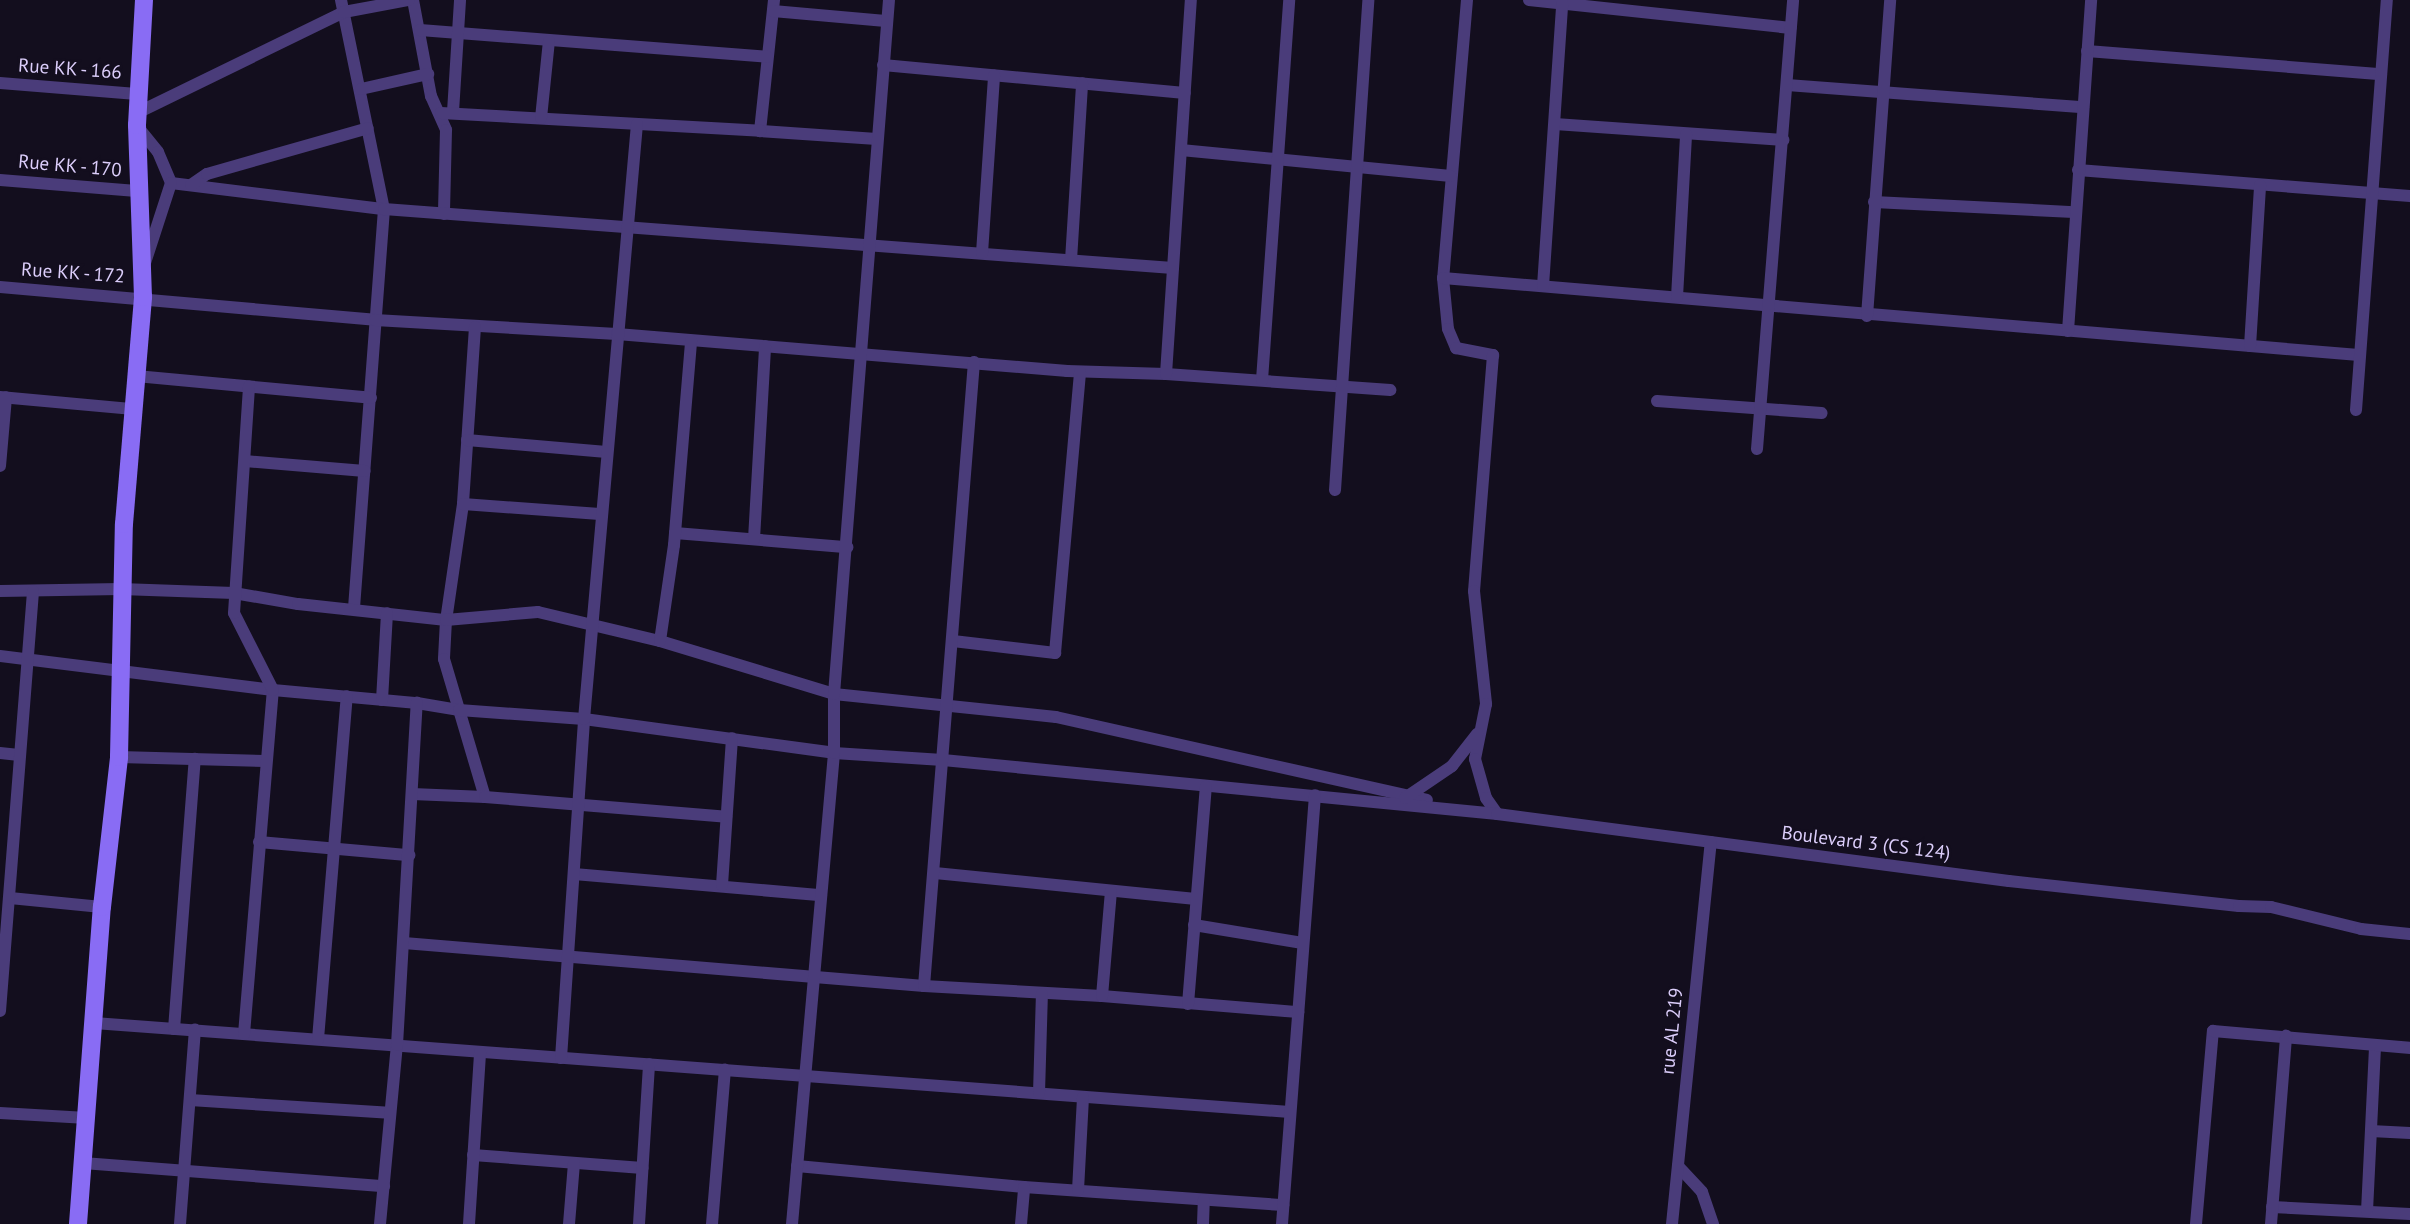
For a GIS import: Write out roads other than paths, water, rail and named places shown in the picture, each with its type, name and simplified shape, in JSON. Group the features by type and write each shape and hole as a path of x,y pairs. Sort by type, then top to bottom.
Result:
{"street":[{"path":"78,1224 102,906 119,757 121,589 143,297 137,191 137,119 144,0"},
{"path":"137,119 343,6 411,0 420,30 431,96 447,113 877,139"},
{"path":"444,214 447,113 460,0"},
{"path":"792,1224 834,753 834,694 889,0"},
{"path":"1166,374 1191,0"},
{"path":"1262,380 1289,0"},
{"path":"1335,491 1368,0"},
{"path":"1467,0 1443,278 1448,329 1456,348 1493,355 1474,591 1486,705 1475,760 1479,779 1497,814"},
{"path":"1529,0 1791,28"},
{"path":"1757,449 1793,0"},
{"path":"1867,316 1890,0"},
{"path":"2068,331 2074,212 2091,0"},
{"path":"2356,410 2387,0"},
{"path":"1543,286 1562,4"},
{"path":"760,131 773,5 886,21"},
{"path":"343,6 384,209 354,609"},
{"path":"420,30 767,57"},
{"path":"541,117 549,41"},
{"path":"2087,51 2381,74"},
{"path":"883,65 1185,93"},
{"path":"361,89 428,74"},
{"path":"982,253 994,75"},
{"name":"Rue KK - 166","path":"0,83 138,94"},
{"path":"1071,260 1082,83"},
{"path":"1787,85 2083,107"},
{"path":"137,119 158,152 172,183 141,273"},
{"path":"561,1058 600,514 637,124"},
{"path":"1555,124 1783,140"},
{"path":"191,185 207,174 368,128"},
{"path":"1677,298 1686,134"},
{"path":"1181,150 1451,176"},
{"path":"2078,170 2410,196"},
{"name":"Rue KK - 170","path":"0,180 137,191"},
{"path":"172,183 384,209 1173,268"},
{"path":"2250,346 2260,186"},
{"path":"1874,202 2074,212"},
{"path":"1443,278 1867,316 2359,355"},
{"name":"Rue KK - 172","path":"0,287 143,297 375,320 617,334 1080,372 1166,374 1390,390"},
{"path":"474,327 463,504 446,620 444,659 485,797"},
{"path":"660,641 675,533 691,341"},
{"path":"754,540 765,346"},
{"path":"924,986 974,362"},
{"path":"953,641 1055,653 1080,372"},
{"path":"136,376 370,398"},
{"path":"244,1034 273,690 238,624 234,593 249,386"},
{"path":"0,466 3,397 134,409"},
{"path":"1657,401 1822,413"},
{"path":"467,440 606,452"},
{"path":"245,461 365,471"},
{"path":"463,504 600,514"},
{"path":"675,533 847,547"},
{"path":"0,591 121,589 234,593 298,604 446,620 538,612 660,641 834,694 1056,717 1479,812"},
{"path":"0,1011 33,591"},
{"path":"382,699 387,613"},
{"name":"Boulevard 3 (CS 124)","path":"0,656 273,690 382,699 459,710 584,719 834,753 943,760 1497,814 2009,881 2239,906 2271,907 2361,929 2410,934"},
{"path":"317,1040 347,696"},
{"path":"380,1224 397,1045 417,703"},
{"path":"1394,804 1452,766 1480,728"},
{"path":"722,886 732,738"},
{"path":"0,753 19,755"},
{"path":"119,757 265,761"},
{"path":"174,1029 195,760"},
{"path":"1188,1004 1206,787"},
{"path":"412,794 485,797 726,817"},
{"path":"1282,1224 1315,795"},
{"path":"259,842 409,855"},
{"name":"rue AL 219","path":"1672,1224 1711,842"},
{"path":"935,873 1196,899"},
{"path":"574,874 821,895"},
{"path":"1102,996 1111,891"},
{"path":"10,898 102,906"},
{"path":"1194,925 1303,943"},
{"path":"404,943 924,986 1102,996 1298,1012"},
{"path":"1038,1093 1042,994"},
{"path":"94,1023 1290,1112"},
{"path":"180,1224 195,1030"},
{"path":"2196,1224 2213,1031 2410,1048"},
{"path":"2270,1224 2286,1036"},
{"path":"2367,1211 2375,1045"},
{"path":"469,1224 480,1052"},
{"path":"639,1224 649,1064"},
{"path":"712,1224 726,1070"},
{"path":"1078,1190 1083,1097"},
{"path":"190,1100 389,1113"},
{"path":"0,1113 87,1118"},
{"path":"2371,1131 2410,1133"},
{"path":"473,1154 643,1168"},
{"path":"83,1163 384,1186"},
{"path":"569,1224 573,1163"},
{"path":"797,1166 1283,1205"},
{"path":"1678,1166 1702,1192 1713,1224"},
{"path":"1021,1224 1024,1186"},
{"path":"1203,1224 1204,1200"},
{"path":"2272,1207 2410,1214"}]}
